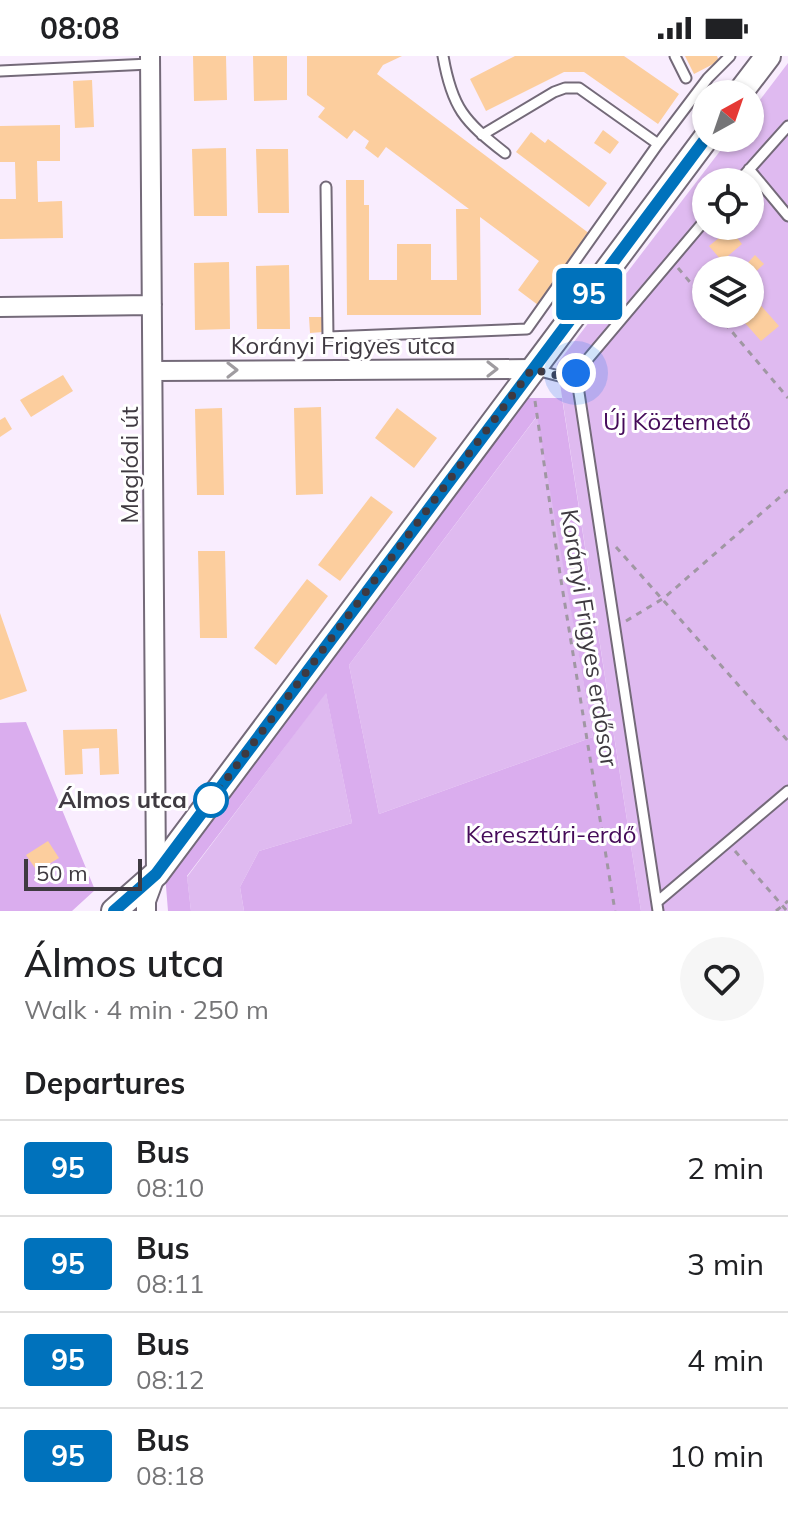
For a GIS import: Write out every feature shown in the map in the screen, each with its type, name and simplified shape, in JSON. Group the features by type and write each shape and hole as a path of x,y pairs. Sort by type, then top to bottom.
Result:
{"street":[{"path":"750,80 768,56"},
{"name":"Maglódi út","path":"150,60 156,874"},
{"path":"114,911 156,874 695,152"},
{"path":"0,307 152,305"},
{"name":"Korányi Frigyes utca","path":"154,371 532,369"},
{"path":"146,911 146,901 156,874"}],"lane":[{"path":"443,56 448,87 455,105 482,135 505,153"},
{"path":"675,56 686,78"},
{"path":"326,187 328,337 527,329 658,144 708,78 730,56"},
{"path":"0,71 150,60"},
{"path":"482,135 554,92 579,88 658,144"},
{"path":"750,168 788,126"},
{"path":"764,187 788,216"},
{"path":"532,369 559,376 576,373 692,235"},
{"path":"576,373 658,906"},
{"path":"658,906 788,791"}],"path":[{"path":"670,259 692,285"},
{"path":"729,328 788,398"},
{"name":"Korányi Frigyes erdősor","path":"532,369 560,574 615,911"},
{"path":"615,626 664,598 788,490"},
{"path":"602,541 614,545 664,598 788,741"},
{"path":"727,842 787,911"},
{"path":"776,911 788,901"}],"green space":[{"name":"Új Köztemető","path":"788,63 788,911 641,911 557,364 692,188 692,240 764,240 764,168 707,168 719,152 764,152 764,95"},
{"name":"Keresztúri-erdő","path":"525,398 562,398 641,911 244,911 240,887 259,851 352,823 326,693 187,876 191,911 168,911 165,874","holes":["537,416 593,737 379,814 349,665"]},
{"path":"538,415 593,737 379,814 349,665"},
{"path":"326,692 352,823 259,851 240,887 244,911 191,911 187,877"},
{"path":"26,722 95,890 72,911 0,911 0,723"}],"building":[{"path":"193,56 226,56 227,100 194,101"},
{"path":"253,56 287,56 287,100 254,101"},
{"path":"307,56 402,56 383,65 377,74 590,234 538,305 518,290 539,261 480,217 481,315 347,315 346,180 364,180 364,205 369,205 369,280 397,280 397,244 431,244 431,280 457,280 456,209 469,209 386,147 378,158 365,148 369,141 354,130 347,139 318,117 325,108 307,95"},
{"path":"515,56 624,56 679,94 658,124 584,72 564,72 486,111 470,79"},
{"path":"685,56 717,56 719,61 694,74"},
{"path":"92,80 94,127 75,128 73,81"},
{"path":"60,125 60,161 37,161 38,202 62,201 63,238 0,239 0,199 16,199 15,162 0,162 0,126"},
{"path":"603,130 619,142 610,154 594,143"},
{"path":"531,132 545,143 548,139 607,183 589,207 516,152"},
{"path":"226,148 227,216 194,216 192,149"},
{"path":"256,149 288,149 289,213 258,213"},
{"path":"716,240 739,240 742,244 728,256 718,256 709,246"},
{"path":"229,262 230,329 195,330 194,263"},
{"path":"289,265 290,329 257,329 256,266"},
{"path":"764,309 779,326 761,341 749,328 764,328"},
{"path":"309,317 323,317 323,332 310,333"},
{"path":"63,375 73,391 31,417 20,400"},
{"path":"321,407 323,494 296,495 294,408"},
{"path":"222,408 224,495 197,495 195,409"},
{"path":"397,408 437,438 414,468 375,438"},
{"path":"5,417 12,429 0,437 0,420"},
{"path":"371,496 393,512 340,581 318,565"},
{"path":"198,551 225,551 227,638 200,638"},
{"path":"307,579 328,596 276,665 254,648"},
{"path":"0,613 27,691 0,700"},
{"path":"117,729 119,774 100,775 99,748 82,749 83,774 65,775 63,730"},
{"path":"48,841 59,858 37,871 26,855"}],"bus line":[{"name":"95","path":"114,911 156,874 695,152"}],"place":[{"name":"Álmos utca","path":"211,800"}],"route":[{"path":"211,800 532,369 559,376 576,373"}]}
